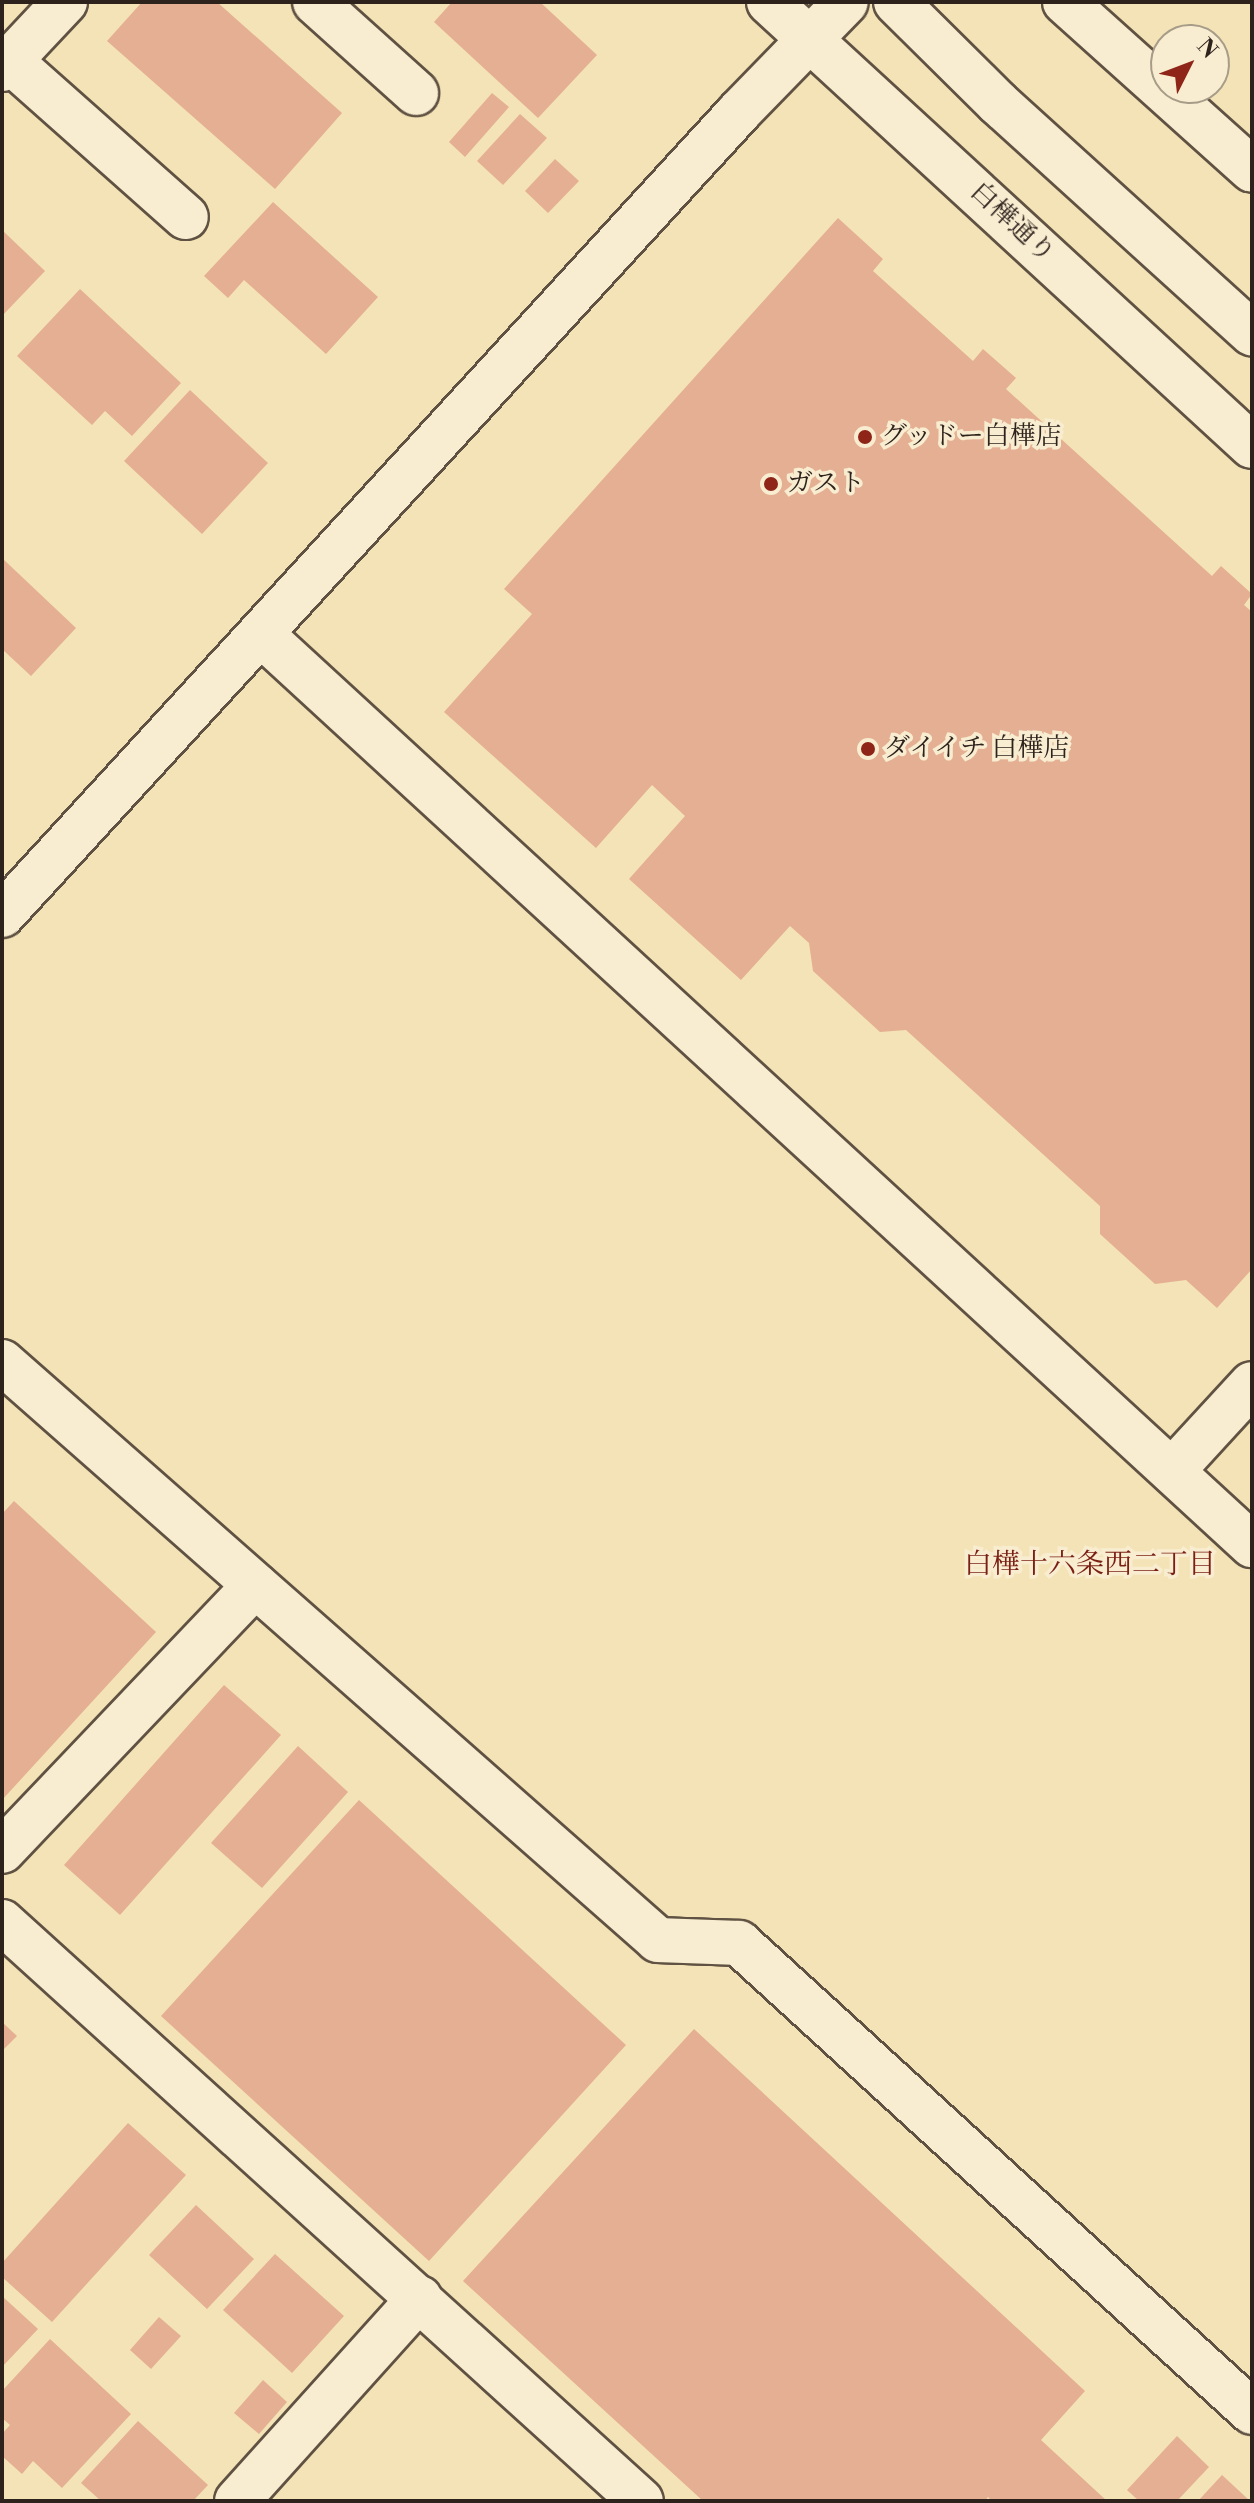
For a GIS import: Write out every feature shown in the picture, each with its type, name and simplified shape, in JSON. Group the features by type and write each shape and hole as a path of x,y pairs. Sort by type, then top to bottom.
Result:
{"street":[{"path":"65,2 6,65 186,217"},
{"path":"315,2 416,93"},
{"name":"白樺通り","path":"769,2 941,156 1252,446"},
{"path":"2,915 739,112 846,2"},
{"path":"896,2 998,103 1252,333"},
{"path":"1065,2 1252,170"},
{"path":"262,635 1252,1545"},
{"path":"2,1362 658,1940 739,1943 1252,2412"},
{"path":"1172,1471 1252,1384"},
{"path":"2,1851 255,1585"},
{"path":"2,1922 641,2501"},
{"path":"237,2501 420,2298"}],"building":[{"path":"142,2 217,2 342,113 275,189 107,41"},
{"path":"452,2 540,2 597,55 538,118 434,22"},
{"path":"492,93 509,107 465,157 449,142"},
{"path":"520,114 547,138 503,185 477,161"},
{"path":"555,159 579,181 548,213 525,191"},
{"path":"273,202 378,297 326,354 244,280 228,298 204,276"},
{"name":"ダイイチ 白樺店","path":"838,218 883,259 873,271 973,361 983,349 1016,378 1006,389 1212,576 1221,566 1252,594 1244,605 1252,612 1252,1269 1217,1308 1186,1280 1155,1284 1100,1234 1100,1206 906,1030 880,1032 813,971 809,943 790,926 741,980 629,879 685,816 652,785 596,848 444,712 532,614 504,589"},
{"path":"2,230 45,271 2,316"},
{"path":"80,289 181,383 132,436 105,411 92,425 17,356"},
{"path":"190,390 268,463 202,534 124,461"},
{"path":"2,558 76,628 31,676 2,649"},
{"path":"14,1501 156,1632 2,1800 2,1514"},
{"path":"224,1685 281,1735 120,1915 64,1865"},
{"path":"298,1746 348,1792 262,1888 211,1843"},
{"path":"359,1800 626,2045 429,2261 161,2016"},
{"path":"2,2022 17,2036 2,2051"},
{"path":"694,2029 1085,2391 1041,2440 1107,2501 992,2501 988,2497 985,2501 703,2501 463,2281"},
{"path":"128,2123 186,2175 52,2322 2,2277 2,2263"},
{"path":"196,2205 254,2259 207,2309 149,2255"},
{"path":"275,2254 344,2316 292,2373 223,2310"},
{"path":"2,2296 38,2329 2,2367"},
{"path":"159,2317 181,2336 151,2369 130,2350"},
{"path":"50,2339 131,2414 62,2488 33,2461 22,2474 2,2456 2,2434 10,2425 2,2418 2,2391"},
{"path":"263,2380 287,2402 259,2434 234,2413"},
{"path":"138,2421 208,2485 193,2501 101,2501 81,2483"},
{"path":"1177,2436 1209,2467 1177,2501 1139,2501 1127,2490"},
{"path":"1222,2475 1250,2501 1198,2501"}],"place":[{"name":"グッドー白樺店","path":"865,437"},
{"name":"ガスト","path":"771,484"},
{"name":"ダイイチ 白樺店","path":"868,749"}],"district":[{"name":"白樺十六条西二丁目","path":"1090,1565"}]}
